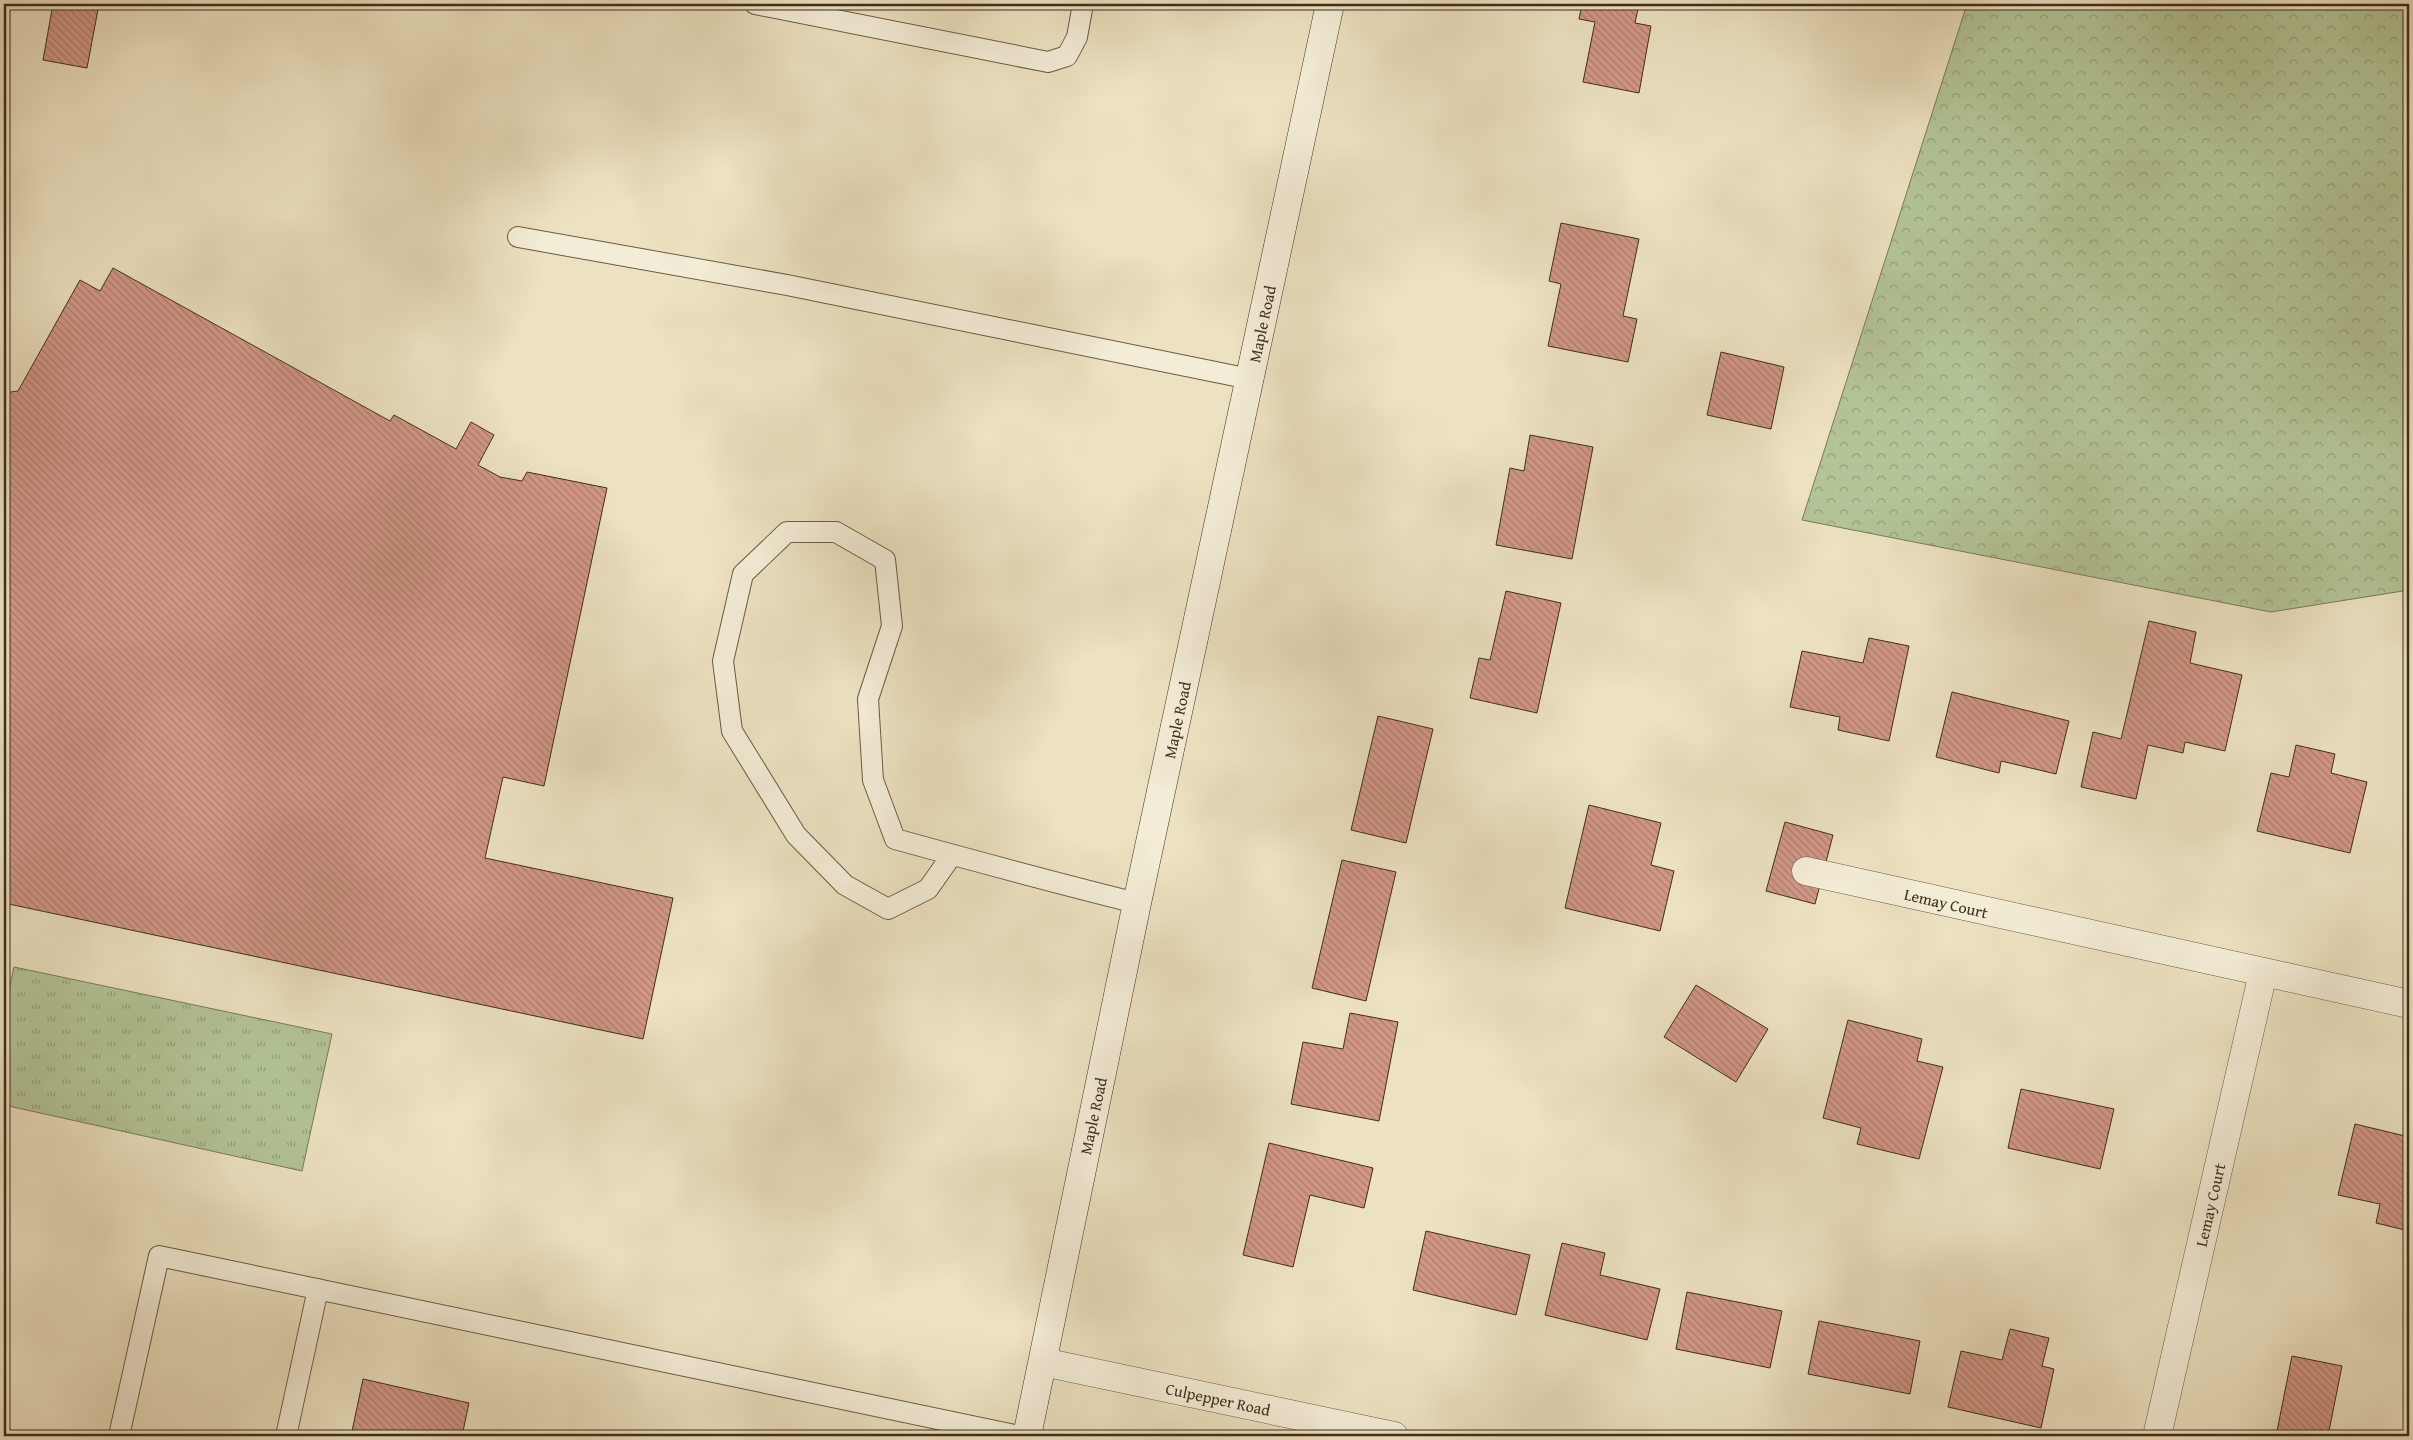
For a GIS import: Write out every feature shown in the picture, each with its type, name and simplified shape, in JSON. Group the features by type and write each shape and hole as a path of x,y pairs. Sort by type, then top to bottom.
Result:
{"main road":[{"name":"Maple Road","path":"1027,1436 1137,903 1330,4"},
{"name":"Lemay Court","path":"1806,871 2409,1004"},
{"name":"Lemay Court","path":"2157,1436 2263,973"},
{"name":"Culpepper Road","path":"1043,1362 1394,1436"}],"lane":[{"path":"755,4 1048,62 1067,56 1077,37 1083,4"},
{"path":"518,237 787,285 1250,379"},
{"path":"952,854 928,889 888,909 845,885 796,835 732,731 723,661 743,574 787,532 836,532 885,560 892,626 868,699 873,780 895,839 952,854 1137,903"},
{"path":"119,1436 159,1256 1019,1436"},
{"path":"286,1436 318,1289"}],"green space":[{"path":"1967,4 2409,4 2409,590 2271,612 1802,520"},
{"path":"14,967 332,1034 302,1171 4,1105 4,1013"}],"building":[{"path":"53,4 99,4 87,68 43,60"},
{"path":"1582,4 1639,4 1635,23 1651,26 1639,93 1583,82 1595,22 1579,19"},
{"path":"1561,223 1639,239 1623,316 1637,319 1628,362 1548,346 1561,284 1549,281"},
{"path":"113,268 390,421 394,415 456,449 471,422 494,435 478,465 500,477 522,481 527,472 607,488 544,786 503,777 485,858 673,898 643,1039 4,903 4,393 18,391 80,280 100,291"},
{"path":"1721,352 1784,367 1771,429 1707,415"},
{"path":"1530,435 1593,447 1572,559 1496,545 1510,468 1524,471"},
{"path":"1506,591 1561,603 1537,713 1470,698 1479,658 1490,660"},
{"path":"2149,621 2196,632 2190,663 2242,675 2225,751 2185,742 2183,753 2148,745 2136,799 2081,787 2093,732 2121,739"},
{"path":"1869,638 1909,646 1889,741 1838,730 1840,717 1790,707 1802,651 1863,663"},
{"path":"1952,692 2069,721 2056,774 2001,761 1999,773 1936,757"},
{"path":"1378,716 1433,729 1406,843 1351,830"},
{"path":"2296,745 2335,754 2331,773 2367,782 2350,853 2257,831 2271,773 2289,777"},
{"path":"1589,805 1661,823 1651,865 1674,871 1660,931 1565,908"},
{"path":"1785,822 1833,835 1815,904 1766,891"},
{"path":"1342,860 1396,872 1366,1001 1312,988"},
{"path":"1696,985 1768,1029 1736,1082 1664,1037"},
{"path":"1350,1013 1398,1022 1379,1121 1291,1104 1303,1042 1343,1049"},
{"path":"1848,1020 1922,1039 1917,1061 1943,1067 1919,1159 1857,1144 1861,1128 1823,1118"},
{"path":"2021,1089 2114,1109 2100,1169 2008,1148"},
{"path":"2355,1124 2409,1137 2409,1231 2376,1223 2380,1204 2338,1195"},
{"path":"1269,1143 1373,1168 1364,1208 1310,1195 1293,1267 1243,1255"},
{"path":"1426,1231 1530,1255 1516,1315 1413,1290"},
{"path":"1562,1243 1605,1253 1600,1275 1660,1289 1647,1340 1545,1315"},
{"path":"1687,1292 1782,1311 1770,1368 1676,1349"},
{"path":"1819,1321 1920,1341 1910,1394 1808,1374"},
{"path":"2010,1329 2049,1338 2042,1366 2054,1369 2041,1428 1948,1407 1961,1351 2002,1360"},
{"path":"2292,1356 2342,1366 2329,1431 2341,1433 2340,1436 2276,1436"},
{"path":"363,1379 469,1403 462,1436 351,1436"}]}
